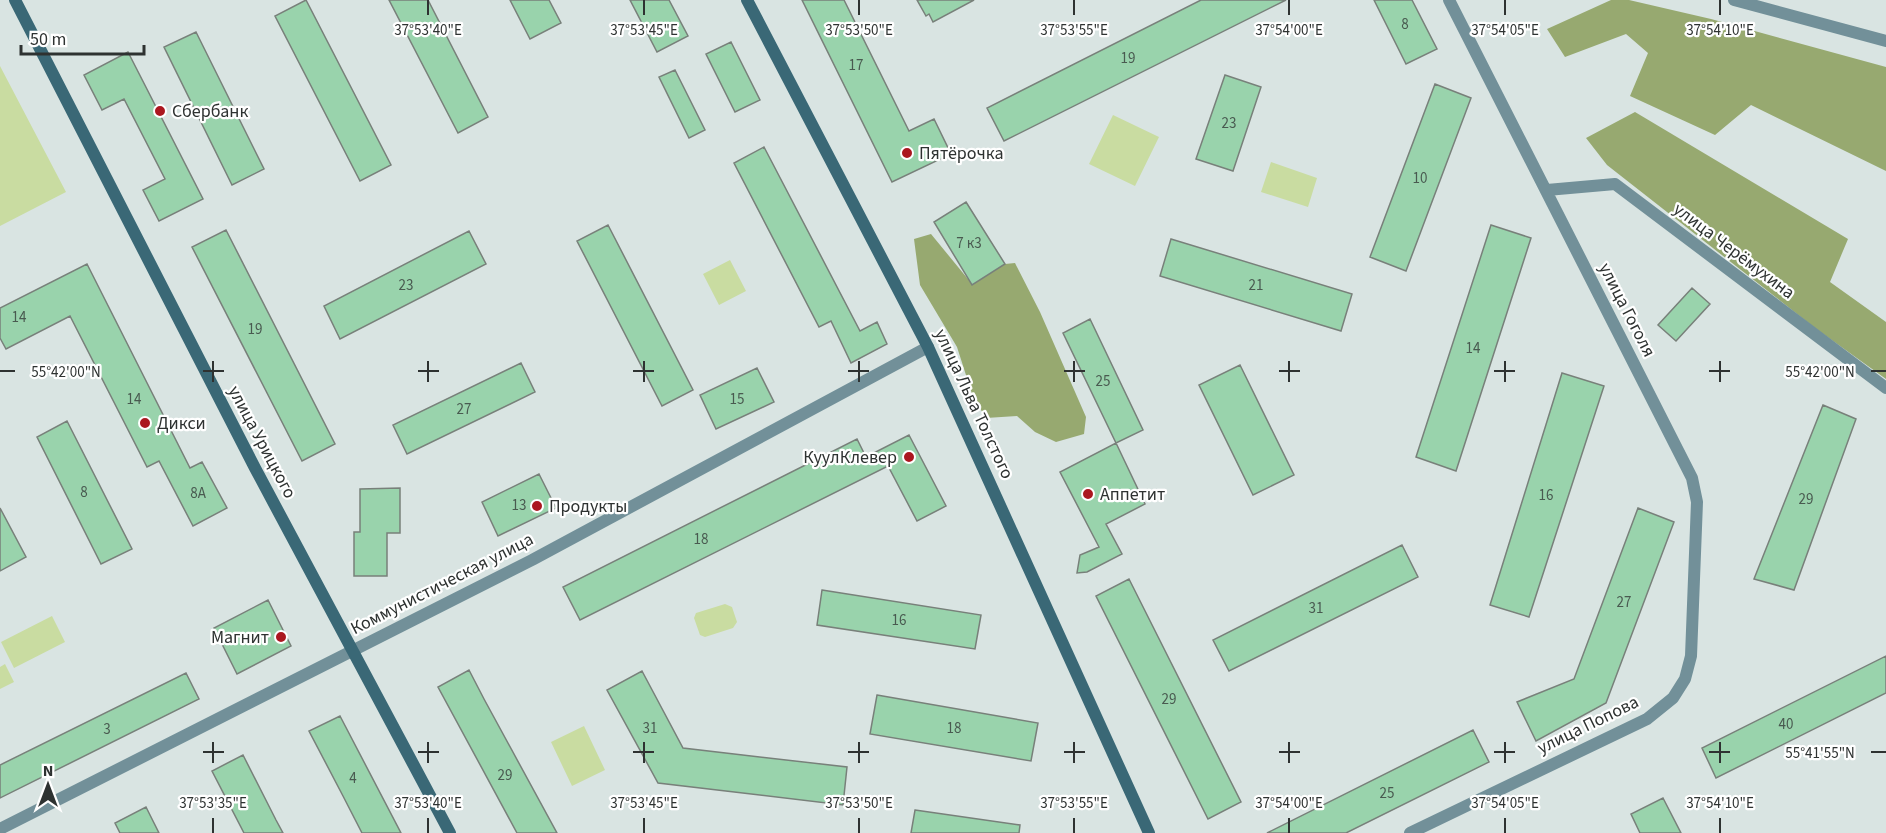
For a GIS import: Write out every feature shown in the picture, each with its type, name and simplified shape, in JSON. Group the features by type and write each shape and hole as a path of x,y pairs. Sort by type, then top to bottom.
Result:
{"street":[{"name":"улица Урицкого","path":"15,0 255,468 450,833"},
{"name":"улица Льва Толстого","path":"747,0 928,347 1149,833"},
{"name":"улица Гоголя","path":"1449,0 1692,478 1697,502 1691,656"},
{"path":"1734,0 1886,41"},
{"name":"улица Черёмухина","path":"1547,190 1615,184 1886,388"},
{"name":"Коммунистическая улица","path":"0,829 532,560 928,347"},
{"name":"улица Попова","path":"1410,833 1647,719 1673,698 1685,680 1691,656"}],"green space":[{"path":"1611,0 1629,0 1711,19 1886,67 1886,171 1751,105 1715,135 1630,96 1648,53 1626,34 1565,57 1547,29"},
{"path":"0,66 66,192 0,226"},
{"path":"1635,112 1848,239 1830,282 1886,322 1886,379 1815,328 1607,165 1586,138"},
{"path":"1113,115 1159,137 1135,186 1089,164"},
{"path":"1271,162 1317,178 1308,207 1261,192"},
{"path":"931,234 972,284 1005,264 1015,263 1040,312 1086,417 1084,434 1056,442 1035,432 1017,416 986,418 973,397 957,347 920,285 914,239"},
{"path":"730,260 746,291 719,305 703,274"},
{"path":"725,604 732,607 737,622 733,628 705,637 700,635 694,618 696,613"},
{"path":"52,616 65,642 14,668 1,642"},
{"path":"5,664 14,682 0,689 0,667"},
{"path":"584,726 605,770 572,786 551,742"}],"building":[{"path":"306,0 391,165 360,181 275,16"},
{"path":"389,0 428,0 488,117 458,133"},
{"path":"510,0 549,0 561,23 530,39"},
{"path":"630,0 669,0 688,36 657,52"},
{"path":"802,0 844,0 909,131 934,119 951,154 892,182"},
{"path":"917,0 974,0 933,22 929,14 926,16"},
{"path":"1201,0 1286,0 1004,141 987,108"},
{"path":"1374,0 1412,0 1437,49 1406,64"},
{"path":"196,32 264,169 232,185 164,47"},
{"path":"731,42 760,100 735,112 706,54"},
{"path":"128,52 203,199 159,221 143,190 165,179 124,99 102,110 84,75"},
{"path":"675,70 705,130 689,138 659,77"},
{"path":"1225,75 1261,87 1233,171 1196,159"},
{"path":"1435,84 1471,98 1406,271 1370,257"},
{"path":"764,147 860,331 877,322 887,344 851,363 831,321 819,327 734,163"},
{"path":"966,202 1005,264 972,285 934,222"},
{"path":"608,225 693,390 662,406 577,241"},
{"path":"1491,225 1531,238 1456,471 1416,457"},
{"path":"226,230 335,444 302,461 192,247"},
{"path":"469,231 486,264 340,339 324,306"},
{"path":"1171,239 1352,294 1341,331 1160,276"},
{"path":"87,264 190,468 202,462 227,508 193,526 159,461 147,467 70,316 6,349 0,338 0,308"},
{"path":"1692,288 1710,304 1676,341 1658,325"},
{"path":"1090,319 1143,430 1116,443 1063,333"},
{"path":"521,363 535,392 407,454 393,425"},
{"path":"1240,365 1294,475 1253,495 1199,385"},
{"path":"757,368 774,402 716,429 700,395"},
{"path":"1562,373 1604,386 1529,617 1490,605"},
{"path":"1823,405 1856,419 1794,590 1754,579"},
{"path":"67,421 132,549 101,564 37,437"},
{"path":"909,435 946,506 917,521 888,466 580,620 563,587 857,439 866,457"},
{"path":"1116,443 1145,504 1106,524 1122,554 1087,572 1077,573 1080,555 1099,547 1060,472"},
{"path":"539,474 556,508 498,536 482,502"},
{"path":"400,488 400,533 387,533 387,576 354,576 354,532 360,532 360,489"},
{"path":"0,508 26,557 0,571"},
{"path":"1638,508 1674,522 1606,703 1536,741 1517,702 1574,679"},
{"path":"1402,545 1418,577 1229,671 1213,640"},
{"path":"1129,579 1241,802 1208,819 1096,596"},
{"path":"822,590 981,615 975,649 817,625"},
{"path":"268,600 291,646 237,674 214,628"},
{"path":"1886,656 1886,693 1716,778 1702,748"},
{"path":"469,670 557,833 517,833 438,687"},
{"path":"642,671 683,748 847,767 843,805 658,783 607,690"},
{"path":"186,673 199,699 0,798 0,765"},
{"path":"877,695 1038,723 1031,761 870,734"},
{"path":"340,716 401,833 362,833 309,731"},
{"path":"1473,730 1489,762 1346,833 1267,833"},
{"path":"243,755 283,833 244,833 212,771"},
{"path":"1663,798 1681,833 1640,833 1631,814"},
{"path":"146,807 159,833 120,833 115,823"},
{"path":"915,810 1020,825 1019,833 911,833"}],"place":[{"name":"Сбербанк","path":"160,111"},
{"name":"Пятёрочка","path":"907,153"},
{"name":"Дикси","path":"145,423"},
{"name":"КуулКлевер","path":"909,457"},
{"name":"Аппетит","path":"1088,494"},
{"name":"Продукты","path":"537,506"},
{"name":"Магнит","path":"281,637"}]}
